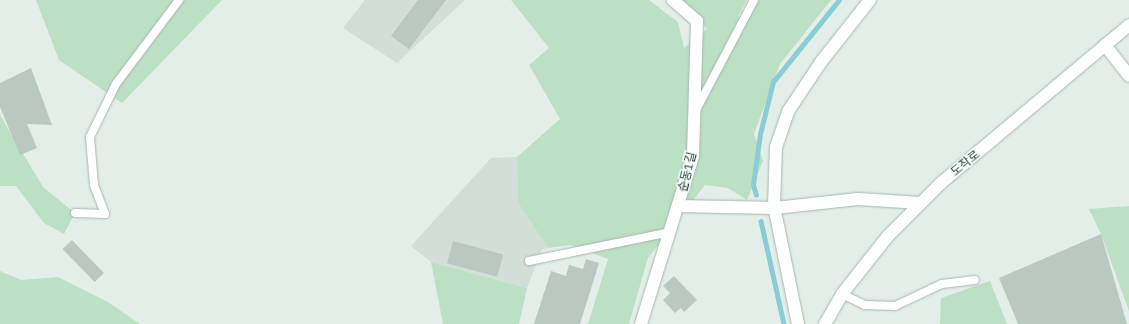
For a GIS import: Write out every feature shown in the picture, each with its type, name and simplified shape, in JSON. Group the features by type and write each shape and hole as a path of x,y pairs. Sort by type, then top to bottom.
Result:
{"street":[{"name":"순동1길","path":"641,324 694,156 697,21 673,0"},
{"path":"798,324 775,208 776,147 789,110 821,62 870,0"},
{"name":"도작로","path":"825,324 842,294 888,236 940,183 1129,25"},
{"path":"1106,45 1129,76"},
{"path":"678,206 775,208 858,199 921,203"}],"lane":[{"path":"75,213 105,214 94,185 90,137 116,84 179,0"},
{"path":"694,114 754,0"},
{"path":"530,261 670,232"},
{"path":"842,294 865,305 895,306 942,284 975,280"}],"shaded area":[{"path":"365,0 465,0 397,63 343,28"},
{"path":"517,157 518,203 548,248 542,249 527,288 431,262 411,246 491,158"}],"green space":[{"path":"36,0 222,0 122,103 59,60"},
{"path":"511,0 649,0 678,22 684,48 707,29 682,0 747,0 738,16 748,21 758,0 831,0 780,64 754,134 763,161 747,200 728,188 705,185 648,258 629,324 588,324 608,259 571,245 548,248 518,203 517,157 560,119 529,65 549,48"},
{"path":"0,115 43,187 75,213 64,234 44,223 16,186 0,186"},
{"path":"1129,206 1129,311 1101,234 1089,209"},
{"path":"431,262 527,288 519,324 443,324"},
{"path":"0,271 21,280 58,277 108,302 140,324 0,324"},
{"path":"990,281 1007,324 940,324 941,298"}],"building":[{"path":"418,0 446,0 409,49 391,36"},
{"path":"31,68 52,125 27,124 37,148 20,155 0,107 0,83"},
{"path":"1101,234 1127,324 1018,324 999,278"},
{"path":"72,240 104,273 95,282 63,249"},
{"path":"453,241 503,254 497,277 447,263"},
{"path":"586,259 599,263 580,324 534,324 551,271 566,276 569,265 583,269"},
{"path":"674,276 697,300 684,312 681,308 675,313 663,300 670,293 663,286"}],"waterway":[{"path":"756,195 753,185 760,134 773,82 839,0"},
{"path":"761,221 784,324"}]}
